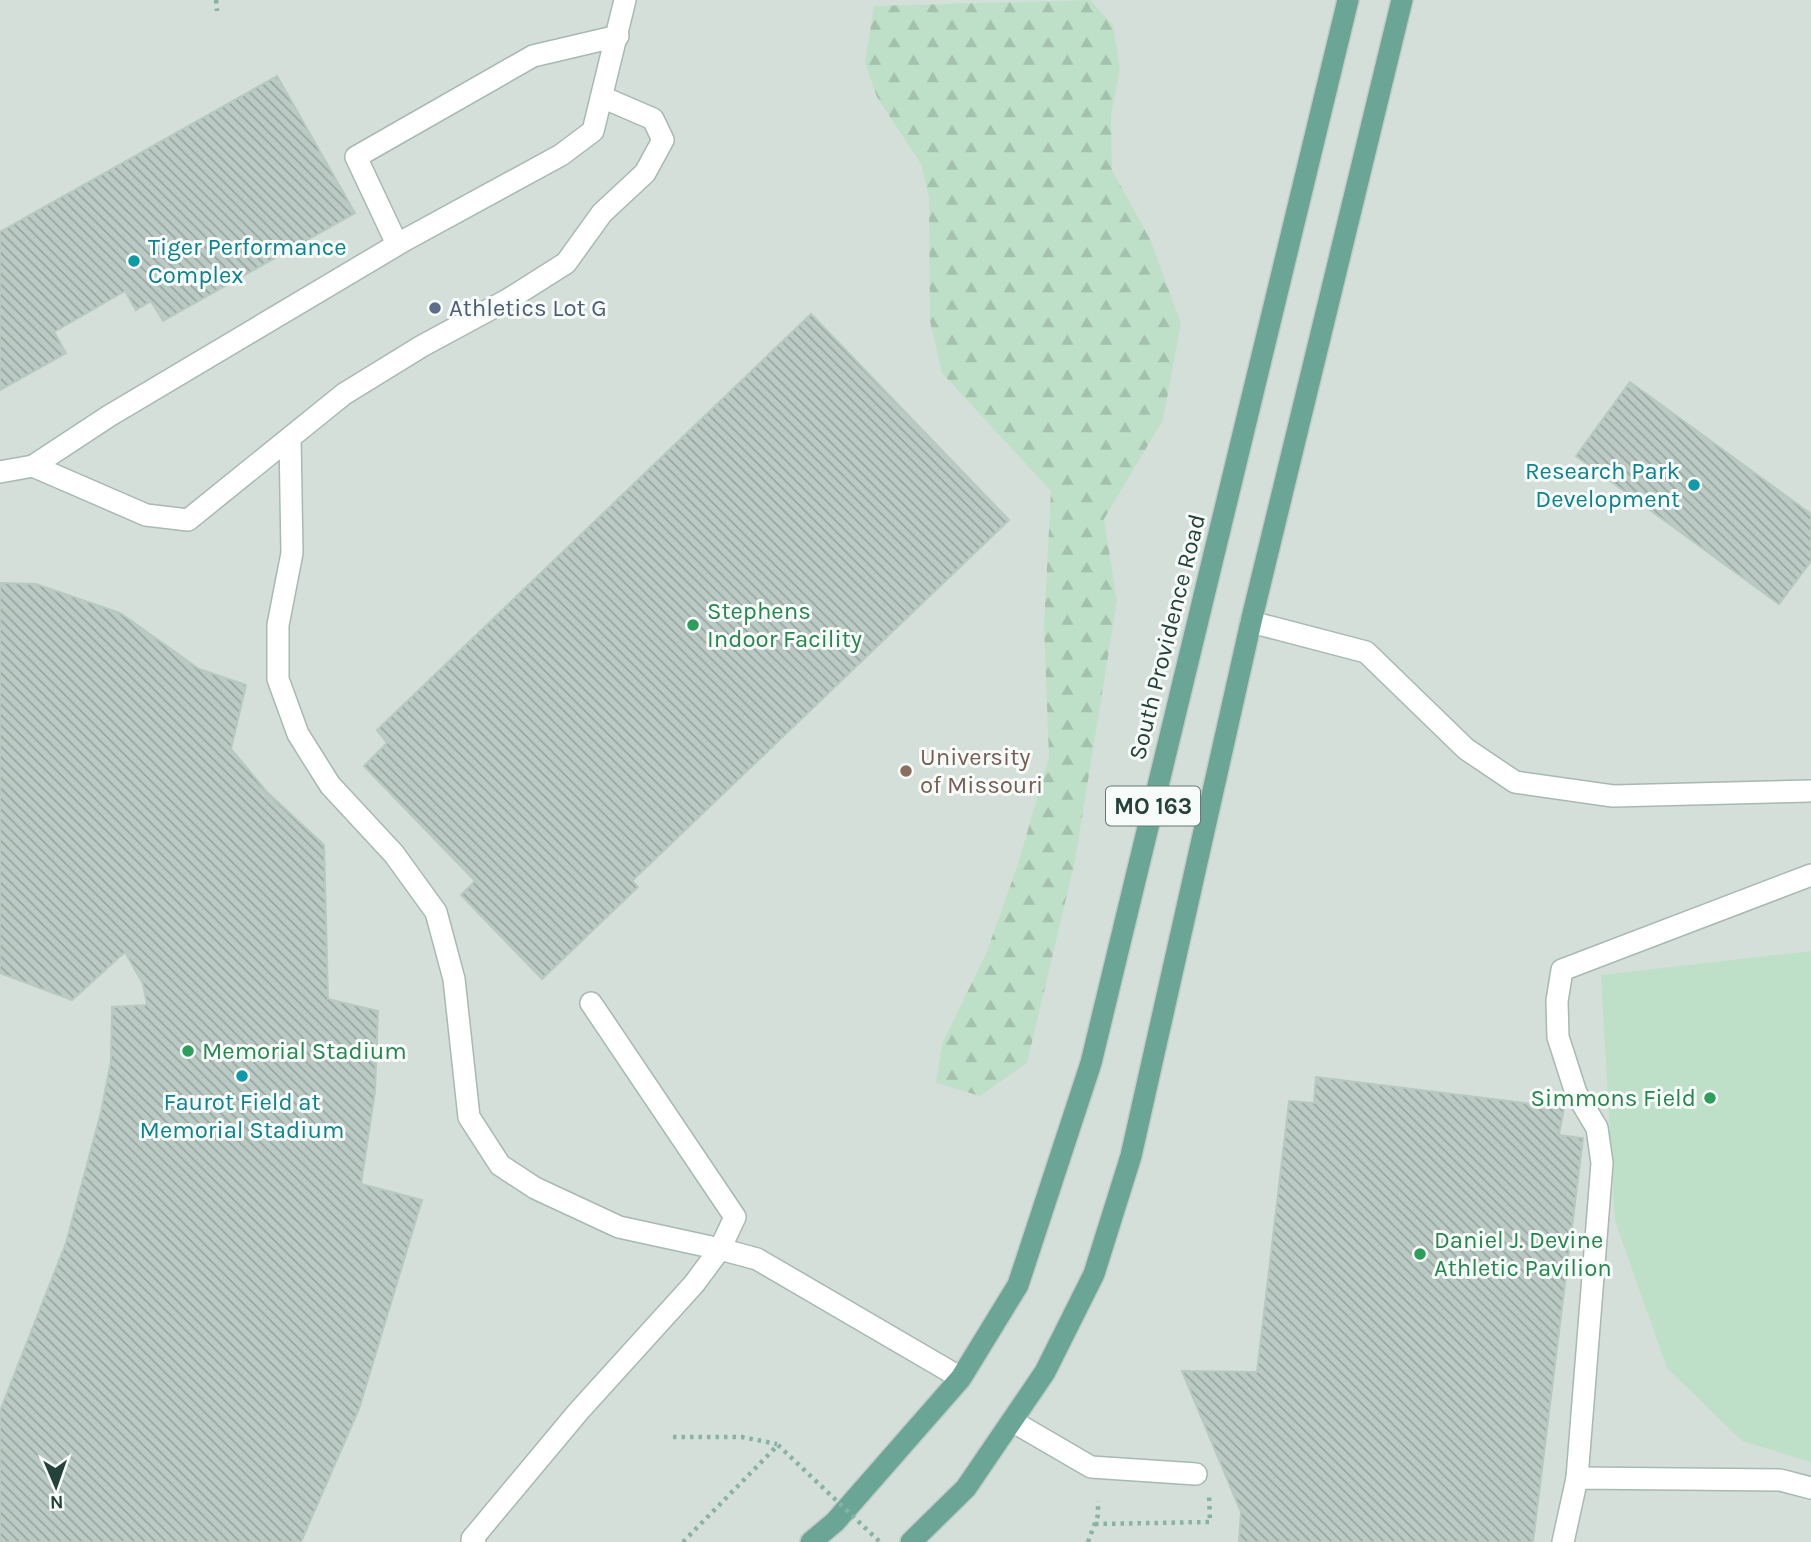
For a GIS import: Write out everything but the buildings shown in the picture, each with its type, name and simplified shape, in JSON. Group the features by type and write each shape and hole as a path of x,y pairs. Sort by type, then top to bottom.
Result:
{"main road":[{"name":"South Providence Road","path":"811,1542 835,1522 961,1378 1018,1285 1091,1063 1348,0"},
{"name":"MO 163","path":"911,1542 966,1488 1012,1421 1045,1372 1094,1275 1131,1156 1251,622 1402,0"},
{"path":"823,1542 835,1522"}],"street":[{"path":"0,472 33,466 109,416 397,244 561,155 593,131 625,0"},
{"path":"397,244 356,157 533,56 618,36"},
{"path":"33,466 146,515 188,520 344,394 566,263 602,213 645,173 663,140 653,119 602,97"},
{"path":"290,438 292,553 278,625 278,678 298,734 330,785 394,853 436,912 454,979 469,1117 500,1165 535,1188 619,1227 757,1259 961,1378"},
{"path":"1251,622 1366,652 1466,749 1515,782 1613,796 1811,791"},
{"path":"1563,1542 1577,1478 1602,1163 1597,1128 1576,1093 1558,1037 1557,1000 1562,970 1811,875"},
{"path":"475,1542 472,1539 579,1412 694,1284 720,1249 735,1217 591,1003"},
{"path":"1012,1421 1091,1467 1202,1479"},
{"path":"1577,1478 1780,1480 1811,1488"}],"path":[{"path":"216,0 217,11"},
{"path":"673,1437 742,1437 778,1445 880,1542"},
{"path":"682,1542 778,1445"},
{"path":"1095,1524 1210,1522 1202,1479"},
{"path":"1088,1542 1095,1524 1098,1501"}],"shaded area":[{"name":"University of Missouri","path":"0,0 1811,0 1811,1542 0,1542"}],"green space":[{"path":"1090,0 1113,25 1120,69 1111,115 1112,170 1150,239 1181,323 1163,420 1104,519 1117,601 1075,861 1027,1063 980,1096 936,1083 942,1044 986,954 1018,864 1049,757 1044,625 1051,491 942,373 930,321 929,197 921,164 877,97 865,63 874,6"},
{"name":"Simmons Field","path":"1811,951 1811,1462 1742,1441 1667,1368 1615,1221 1601,975"}],"place":[{"name":"Tiger Performance Complex","path":"134,261"},
{"name":"Athletics Lot G","path":"435,308"},
{"name":"Research Park Development","path":"1694,485"},
{"name":"Stephens Indoor Facility","path":"693,625"},
{"name":"University of Missouri","path":"906,771"},
{"name":"Memorial Stadium","path":"188,1051"},
{"name":"Faurot Field at Memorial Stadium","path":"242,1076"},
{"name":"Simmons Field","path":"1710,1098"},
{"name":"Daniel J. Devine Athletic Pavilion","path":"1420,1254"}]}
